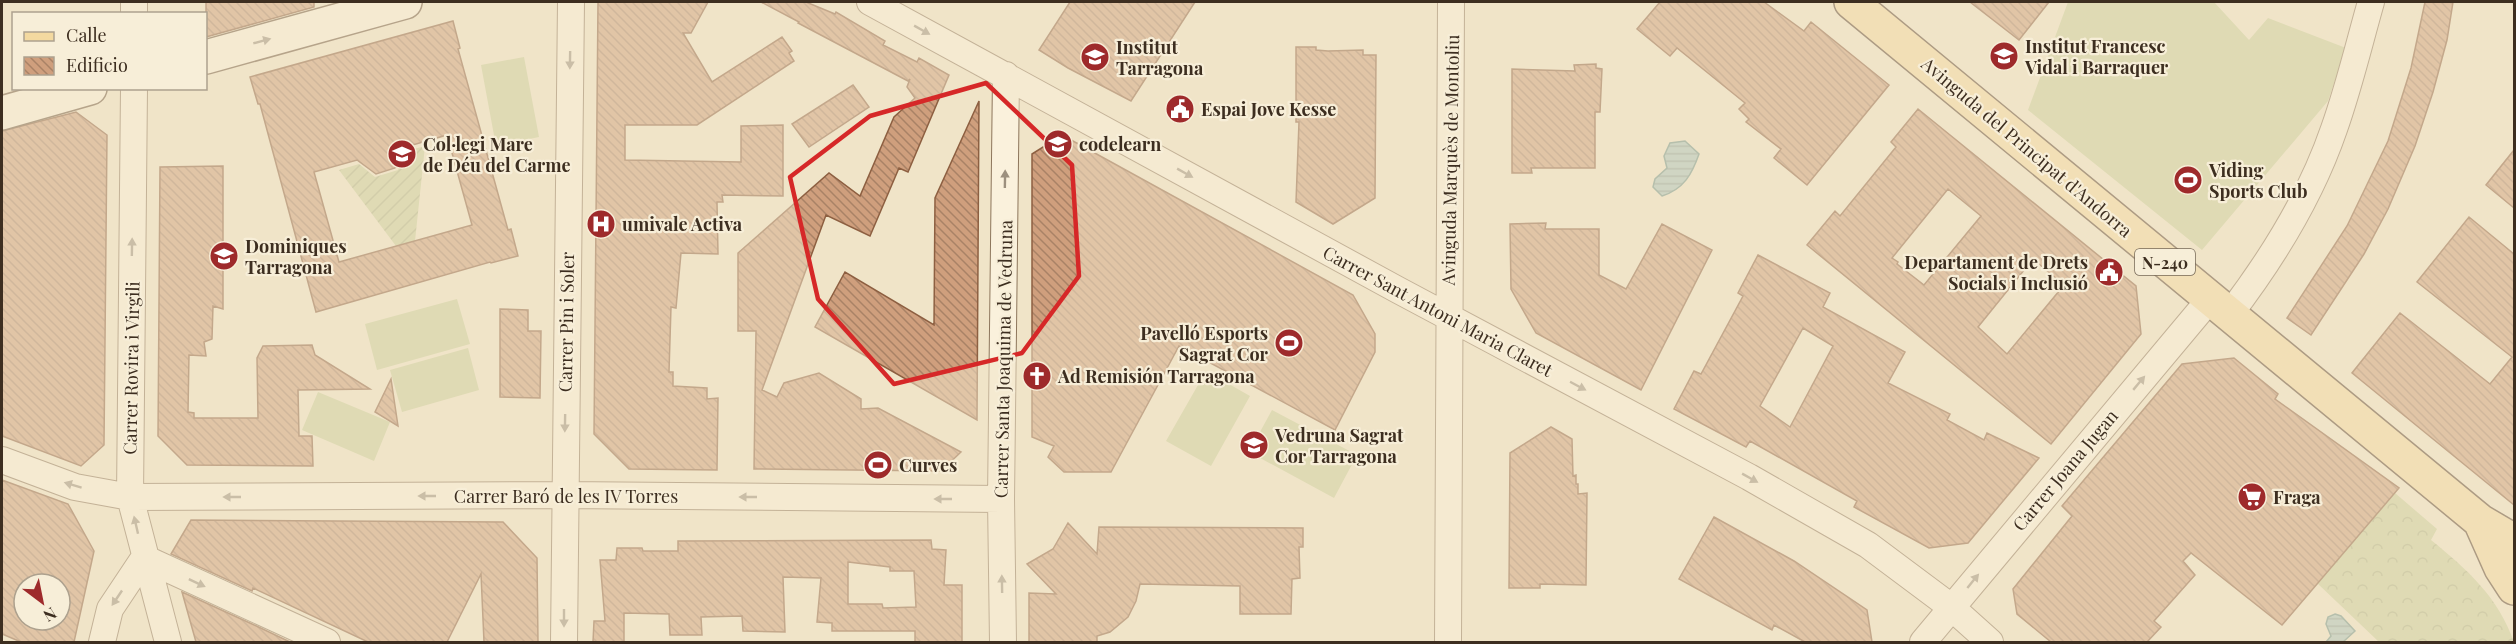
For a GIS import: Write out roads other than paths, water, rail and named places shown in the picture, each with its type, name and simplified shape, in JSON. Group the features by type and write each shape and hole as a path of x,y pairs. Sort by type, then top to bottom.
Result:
{"main road":[{"path":"207,57 405,2"},
{"name":"Avinguda del Principat d'Andorra","path":"1851,2 2480,521 2514,541"},
{"path":"2,113 83,90"},
{"name":"Avinguda del Principat d'Andorra","path":"2480,521 2501,568 2514,588"}],"street":[{"name":"Carrer Pin i Soler","path":"564,642 571,2"},
{"name":"Carrer Sant Antoni Maria Claret","path":"870,2 1749,477 1868,545 1952,607 1990,642"},
{"name":"Avinguda Marquès de Montoliu","path":"1448,642 1451,2"},
{"name":"Carrer Joana Jugan","path":"1923,642 2220,307 2260,274 2306,196 2334,129 2371,2"},
{"name":"Carrer Santa Joaquima de Vedruna","path":"1003,642 1001,499 1006,75"},
{"name":"Carrer Rovira i Virgili","path":"134,90 130,497 144,558 168,642"},
{"name":"Carrer Baró de les IV Torres","path":"2,460 75,487 130,497 564,495 1001,499"},
{"path":"102,642 110,609 144,558 327,642"}],"water":[{"path":"1685,141 1699,154 1682,185 1662,196 1653,187 1655,179 1667,168 1664,156 1670,143"},
{"path":"2335,614 2341,616 2355,631 2343,642 2326,642 2331,636 2326,624 2328,617"}],"place":[{"name":"Institut Francesc Vidal i Barraquer","path":"2004,56"},
{"name":"Institut Tarragona","path":"1095,57"},
{"name":"Espai Jove Kesse","path":"1180,109"},
{"name":"codelearn","path":"1058,144"},
{"name":"Col·legi Mare de Déu del Carme","path":"402,154"},
{"name":"Viding Sports Club","path":"2188,180"},
{"name":"umivale Activa","path":"601,224"},
{"name":"Dominiques Tarragona","path":"224,256"},
{"name":"Departament de Drets Socials i Inclusió","path":"2109,272"},
{"name":"Pavelló Esports Sagrat Cor","path":"1289,343"},
{"name":"Ad Remisión Tarragona","path":"1037,376"},
{"name":"Vedruna Sagrat Cor Tarragona","path":"1254,445"},
{"name":"Curves","path":"878,465"},
{"name":"Fraga","path":"2252,497"}]}
